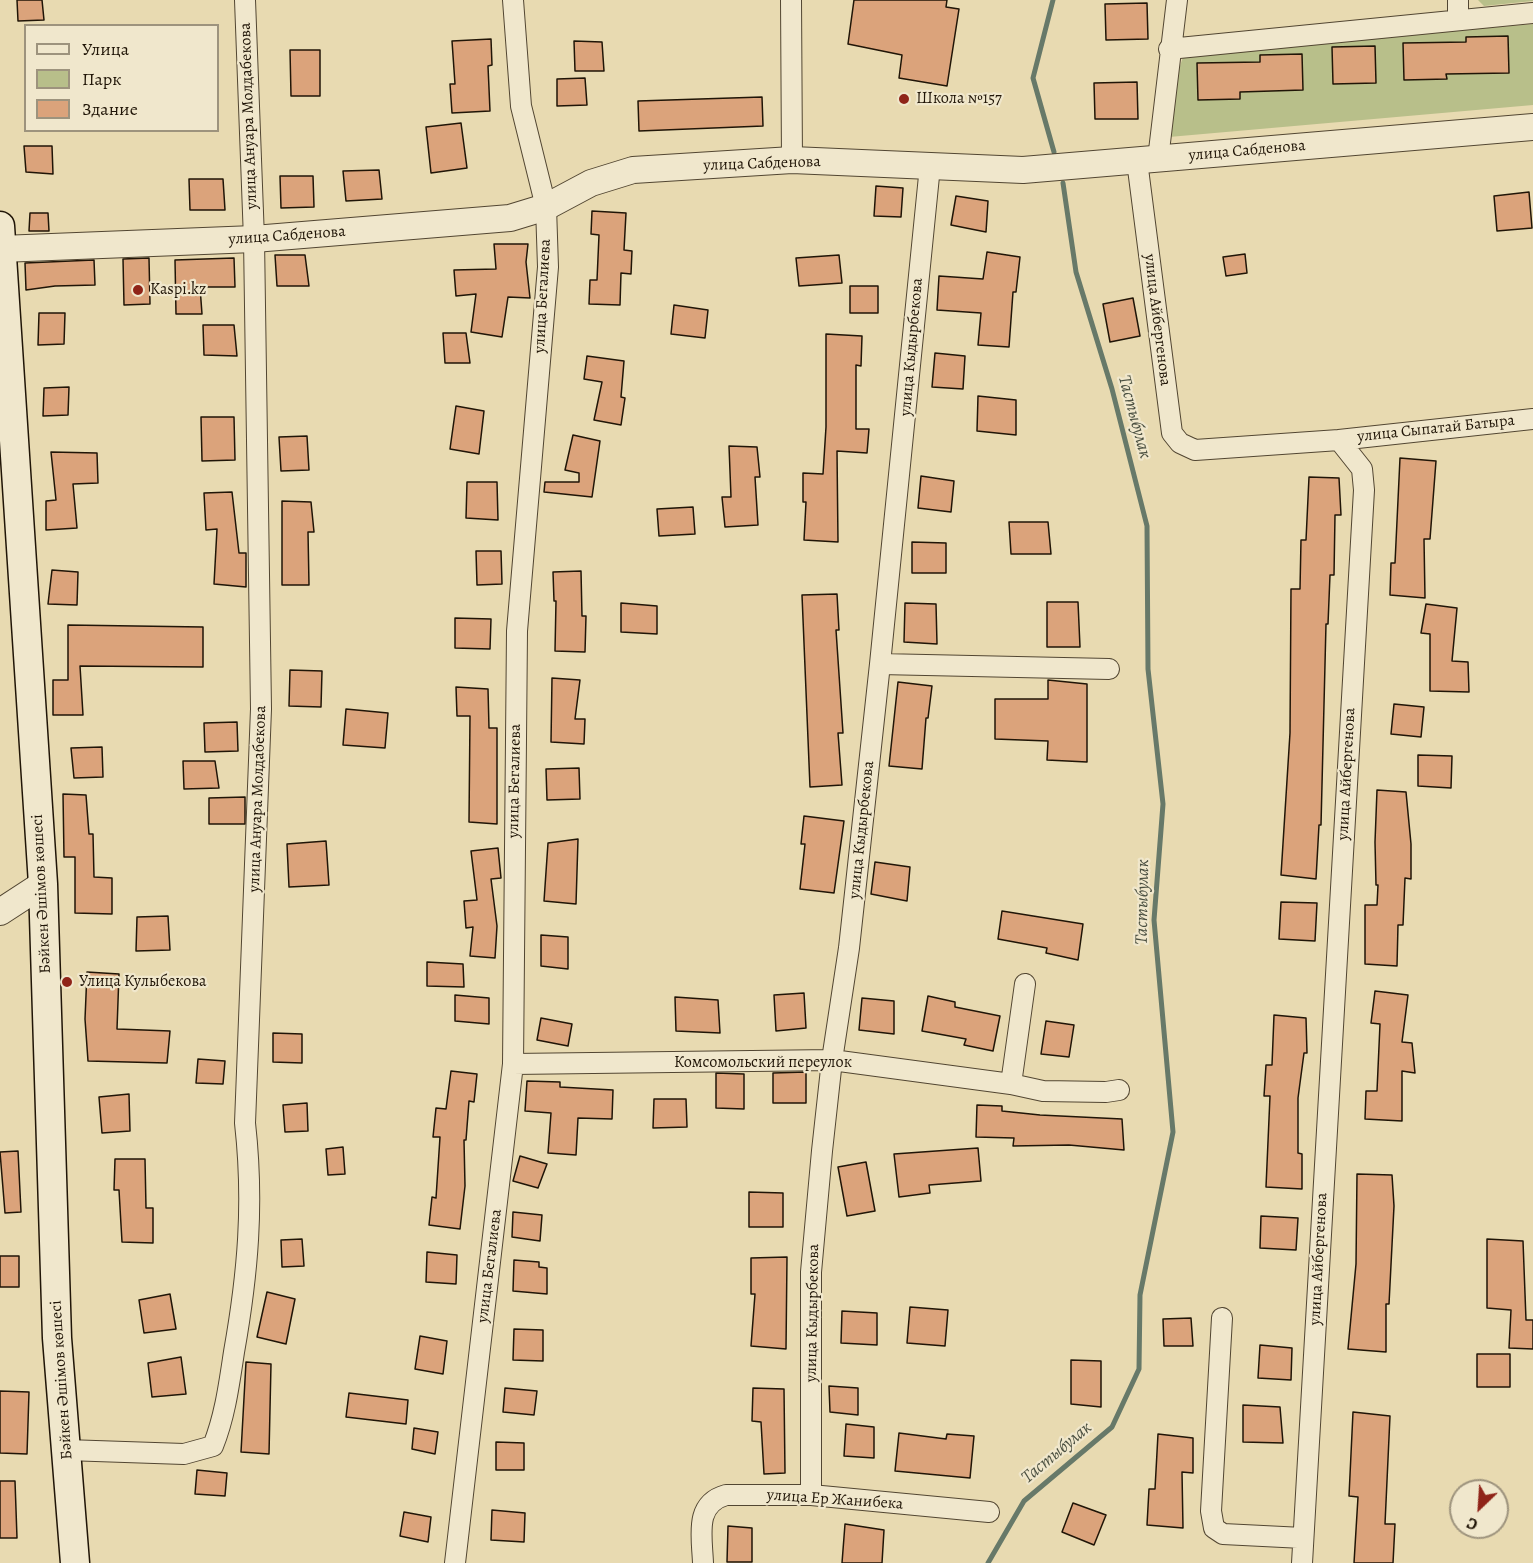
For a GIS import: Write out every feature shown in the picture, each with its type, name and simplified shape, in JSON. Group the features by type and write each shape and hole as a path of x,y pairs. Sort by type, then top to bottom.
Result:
{"main road":[{"name":"Бәйкен Әшімов көшесі","path":"0,241 43,884 57,1338 75,1563"}],"street":[{"name":"улица Ануара Молдабекова","path":"66,1450 184,1454 213,1446 223,1420 241,1311 249,1233 251,1176 245,1123 261,709 254,239 245,0"},
{"name":"улица Бегалиева","path":"455,1563 513,1064 517,631 548,267 546,207 521,106 513,0"},
{"path":"791,0 792,160"},
{"name":"улица Айбергенова","path":"1177,0 1170,49 1147,160 1172,433 1180,443 1195,450 1339,440 1362,469 1364,490 1302,1563"},
{"path":"1170,49 1458,10 1533,13"},
{"name":"улица Сабденова","path":"0,241 254,239 510,219 546,207 591,183 633,170 792,160 1023,170 1533,127"},
{"name":"улица Кыдырбекова","path":"811,1495 811,1272 832,1060 849,948 880,664 930,166"},
{"name":"улица Сыпатай Батыра","path":"1339,440 1533,419"},
{"path":"880,664 1109,669"},
{"path":"0,912 43,884"},
{"path":"1011,1084 1025,984"},
{"name":"Комсомольский переулок","path":"513,1064 832,1060 1011,1084 1043,1091 1106,1092 1119,1090"},
{"path":"1222,1318 1211,1511 1214,1528 1223,1534 1303,1538"},
{"name":"улица Ер Жанибека","path":"703,1563 702,1522 705,1509 713,1498 726,1495 811,1495 989,1512"}],"green space":[{"path":"1478,0 1533,0 1533,1 1484,6"},
{"path":"1533,24 1533,105 1169,137 1177,75 1183,57 1191,54"}],"building":[{"path":"17,0 42,0 44,20 18,21"},
{"name":"Школа №157","path":"854,0 947,0 946,7 959,9 947,86 899,78 902,55 848,44"},
{"path":"1147,3 1148,39 1106,40 1105,4"},
{"path":"1508,36 1509,73 1446,74 1447,79 1404,80 1403,43 1466,42 1466,37"},
{"path":"491,39 492,65 488,66 490,111 452,113 450,84 455,84 452,41"},
{"path":"574,41 602,42 604,71 575,71"},
{"path":"1375,46 1376,83 1333,84 1332,47"},
{"path":"290,50 320,50 320,96 291,96"},
{"path":"1302,54 1303,90 1240,92 1240,99 1198,100 1197,63 1260,62 1260,55"},
{"path":"585,78 587,105 557,106 557,79"},
{"path":"1137,82 1138,119 1095,119 1094,83"},
{"path":"762,97 763,126 639,131 638,101"},
{"path":"461,123 467,168 431,173 426,127"},
{"path":"24,146 52,146 53,174 26,172"},
{"path":"379,170 382,199 346,201 343,171"},
{"path":"280,176 313,176 314,207 281,208"},
{"path":"189,179 223,179 225,210 190,210"},
{"path":"876,186 903,188 901,217 874,216"},
{"path":"1529,192 1532,228 1497,231 1494,196"},
{"path":"956,196 988,201 986,232 951,225"},
{"path":"592,211 626,213 624,250 632,251 631,274 621,273 620,305 589,304 590,280 597,280 599,235 591,234"},
{"path":"30,213 48,213 49,231 29,231"},
{"path":"494,244 528,244 526,262 530,298 508,297 502,337 471,332 476,294 456,296 454,270 496,269"},
{"path":"987,252 1020,257 1016,292 1013,292 1009,347 978,345 981,313 937,310 939,276 983,279"},
{"path":"1245,254 1247,273 1226,276 1223,257"},
{"path":"275,255 305,255 309,286 277,286"},
{"path":"839,255 842,283 799,286 796,258"},
{"path":"149,258 150,304 124,305 123,259"},
{"path":"234,258 235,287 200,287 202,314 176,314 175,260"},
{"path":"94,260 95,285 55,286 26,290 25,263"},
{"path":"850,286 878,286 878,313 850,313"},
{"path":"1133,298 1140,336 1110,342 1103,304"},
{"path":"674,305 708,310 705,338 671,334"},
{"path":"39,313 65,313 64,344 38,345"},
{"path":"203,325 234,325 237,356 204,355"},
{"path":"443,333 466,333 470,363 445,363"},
{"path":"826,334 862,336 861,366 856,365 856,429 869,429 867,453 837,451 838,542 804,540 806,502 803,502 803,473 823,474 826,427"},
{"path":"935,353 965,356 963,389 932,387"},
{"path":"587,356 624,361 621,397 625,398 621,425 594,420 602,382 584,379"},
{"path":"69,387 68,415 43,416 44,388"},
{"path":"978,396 1016,400 1016,435 977,431"},
{"path":"456,406 484,411 479,454 450,449"},
{"path":"201,417 234,417 235,460 202,461"},
{"path":"573,435 600,441 592,497 544,492 545,482 579,482 579,473 565,470"},
{"path":"307,436 309,470 281,471 279,437"},
{"path":"729,446 757,447 760,477 755,477 758,525 725,527 722,497 731,497"},
{"path":"51,452 97,453 98,483 73,484 77,528 46,530 46,501 56,500"},
{"path":"1400,458 1436,461 1430,539 1424,539 1425,598 1390,595 1391,563 1395,563"},
{"path":"921,476 954,481 951,512 918,508"},
{"path":"1309,477 1339,478 1341,515 1335,515 1334,575 1330,575 1328,624 1326,624 1321,825 1319,825 1316,879 1281,875 1290,733 1291,589 1300,589 1301,540 1306,540"},
{"path":"467,482 497,482 498,520 466,518"},
{"path":"232,492 239,553 246,553 246,587 214,584 217,529 206,530 204,493"},
{"path":"282,501 311,502 314,532 308,532 309,585 282,585"},
{"path":"693,507 695,534 659,536 657,509"},
{"path":"1009,522 1048,522 1051,554 1011,554"},
{"path":"912,542 946,543 946,573 912,573"},
{"path":"476,551 501,551 502,584 477,585"},
{"path":"52,570 78,572 77,605 48,604"},
{"path":"581,571 582,616 586,616 585,652 555,651 556,601 554,601 553,572"},
{"path":"837,594 839,630 836,630 843,733 838,733 842,785 810,787 802,595"},
{"path":"1047,602 1078,602 1080,647 1047,647"},
{"path":"621,603 657,606 657,634 621,632"},
{"path":"905,603 936,604 937,644 904,642"},
{"path":"1426,604 1457,608 1452,661 1468,662 1469,692 1430,691 1430,634 1421,633"},
{"path":"455,618 491,619 490,649 455,648"},
{"path":"68,625 203,627 203,667 80,666 83,715 53,715 53,680 68,680"},
{"path":"290,670 322,671 321,707 289,706"},
{"path":"552,678 580,680 575,719 585,719 584,744 551,742"},
{"path":"1048,680 1087,684 1087,762 1047,760 1048,741 995,739 995,699 1048,699"},
{"path":"898,682 932,686 928,718 926,718 922,769 889,766"},
{"path":"456,687 488,689 489,728 497,728 497,824 469,822 470,716 457,716"},
{"path":"1394,704 1424,707 1421,737 1391,734"},
{"path":"346,709 388,713 385,748 343,745"},
{"path":"237,722 238,751 205,752 204,723"},
{"path":"102,747 103,777 74,778 71,748"},
{"path":"1418,755 1452,756 1451,788 1418,786"},
{"path":"183,761 215,761 219,788 184,789"},
{"path":"579,768 580,799 547,800 546,769"},
{"path":"1377,790 1406,792 1411,844 1411,879 1405,878 1403,925 1398,925 1397,966 1365,964 1365,905 1377,905 1375,842"},
{"path":"63,794 86,795 89,834 93,834 94,877 112,878 112,914 75,913 75,857 64,857"},
{"path":"245,797 245,824 209,824 209,798"},
{"path":"804,816 844,821 834,893 800,889 805,844 801,844"},
{"path":"578,839 576,904 544,901 548,843"},
{"path":"326,841 329,885 289,887 287,844"},
{"path":"498,848 501,878 491,879 497,926 495,958 470,956 473,927 466,928 464,901 477,900 471,851"},
{"path":"875,862 910,867 907,901 871,894"},
{"path":"1281,902 1317,903 1315,941 1279,939"},
{"path":"1002,911 1083,924 1078,960 1046,953 1047,948 998,939"},
{"path":"168,916 170,950 136,951 137,917"},
{"path":"541,935 568,937 568,969 541,966"},
{"path":"427,962 463,964 464,987 427,986"},
{"path":"87,972 119,974 117,1029 170,1031 167,1063 88,1061 85,1019"},
{"path":"1375,991 1408,995 1402,1042 1412,1043 1415,1073 1402,1071 1402,1121 1365,1119 1366,1091 1377,1091 1380,1024 1371,1023"},
{"path":"804,993 806,1028 776,1031 774,995"},
{"path":"455,995 489,998 489,1024 455,1021"},
{"path":"928,996 955,1002 955,1007 1000,1016 993,1051 964,1045 966,1039 922,1031"},
{"path":"675,997 718,1000 720,1033 676,1031"},
{"path":"862,998 894,1001 894,1034 859,1030"},
{"path":"1274,1015 1306,1018 1307,1053 1304,1053 1298,1098 1298,1153 1302,1154 1302,1189 1266,1187 1270,1096 1264,1096 1266,1065 1272,1065"},
{"path":"541,1018 572,1024 568,1046 537,1040"},
{"path":"1046,1021 1074,1025 1069,1057 1041,1054"},
{"path":"273,1033 302,1034 302,1063 273,1062"},
{"path":"198,1059 225,1061 223,1084 196,1083"},
{"path":"451,1071 477,1074 474,1102 469,1101 466,1140 464,1140 465,1186 460,1229 429,1225 432,1197 436,1198 440,1137 433,1137 436,1108 446,1109"},
{"path":"806,1072 806,1103 773,1103 773,1073"},
{"path":"716,1073 744,1074 744,1109 716,1108"},
{"path":"527,1081 560,1082 560,1087 613,1090 612,1119 578,1118 576,1155 548,1153 551,1113 525,1111"},
{"path":"129,1094 130,1131 102,1133 99,1097"},
{"path":"654,1099 686,1099 687,1127 653,1128"},
{"path":"307,1103 308,1131 285,1132 283,1105"},
{"path":"977,1105 1002,1106 1002,1111 1040,1115 1122,1119 1124,1150 1069,1145 1013,1146 1014,1138 976,1137"},
{"path":"343,1147 345,1174 328,1175 326,1149"},
{"path":"978,1148 981,1181 929,1185 930,1193 899,1197 894,1154"},
{"path":"18,1151 21,1212 5,1213 0,1152"},
{"path":"520,1156 547,1164 538,1188 513,1181"},
{"path":"115,1159 145,1159 146,1208 153,1208 153,1243 122,1242 119,1190 114,1190"},
{"path":"866,1162 875,1211 847,1216 838,1167"},
{"path":"1357,1174 1392,1175 1394,1206 1389,1304 1386,1304 1386,1352 1348,1349 1356,1264"},
{"path":"749,1192 783,1193 783,1227 749,1227"},
{"path":"513,1212 542,1215 540,1241 512,1237"},
{"path":"1261,1216 1298,1218 1296,1250 1260,1248"},
{"path":"302,1239 304,1266 282,1267 281,1240"},
{"path":"1487,1239 1523,1241 1526,1320 1533,1320 1533,1349 1509,1348 1511,1310 1487,1308"},
{"path":"427,1252 457,1255 456,1284 426,1282"},
{"path":"0,1256 19,1256 19,1287 0,1287"},
{"path":"787,1257 786,1349 751,1346 755,1294 751,1294 751,1258"},
{"path":"514,1260 539,1262 539,1267 547,1268 547,1294 513,1291"},
{"path":"267,1292 295,1299 286,1344 257,1337"},
{"path":"170,1294 176,1329 144,1333 139,1300"},
{"path":"910,1307 948,1310 945,1346 907,1343"},
{"path":"842,1311 877,1313 877,1345 841,1343"},
{"path":"1191,1318 1193,1346 1164,1346 1163,1319"},
{"path":"514,1329 543,1330 543,1361 513,1360"},
{"path":"420,1336 447,1341 443,1374 415,1369"},
{"path":"1260,1345 1292,1348 1291,1380 1258,1378"},
{"path":"1477,1354 1510,1354 1510,1387 1477,1387"},
{"path":"181,1357 186,1394 152,1397 148,1363"},
{"path":"1071,1360 1101,1361 1101,1407 1071,1404"},
{"path":"246,1362 271,1364 269,1454 241,1452"},
{"path":"829,1386 858,1388 858,1415 830,1412"},
{"path":"505,1388 537,1391 534,1415 503,1412"},
{"path":"753,1388 784,1389 785,1473 764,1474 761,1422 752,1421"},
{"path":"0,1391 29,1392 27,1454 0,1453"},
{"path":"349,1393 408,1400 406,1424 346,1417"},
{"path":"1243,1405 1280,1407 1283,1443 1243,1442"},
{"path":"1353,1412 1390,1416 1385,1524 1395,1524 1393,1563 1354,1563 1358,1497 1349,1496"},
{"path":"846,1424 874,1427 874,1458 844,1456"},
{"path":"414,1428 438,1432 435,1454 412,1449"},
{"path":"899,1433 946,1439 947,1434 974,1436 970,1478 895,1471"},
{"path":"1158,1434 1193,1438 1193,1473 1182,1472 1183,1528 1147,1525 1149,1489 1155,1489"},
{"path":"496,1442 524,1443 524,1470 496,1470"},
{"path":"197,1470 227,1473 225,1496 195,1494"},
{"path":"0,1481 15,1481 17,1538 0,1538"},
{"path":"1073,1503 1106,1515 1094,1545 1062,1532"},
{"path":"492,1510 525,1513 524,1542 491,1540"},
{"path":"404,1512 431,1517 428,1542 400,1536"},
{"path":"845,1524 884,1530 882,1563 842,1563"},
{"path":"728,1526 752,1528 752,1562 727,1562"}],"waterway":[{"name":"Тастыбулак","path":"1053,0 1033,78 1054,152"},
{"name":"Тастыбулак","path":"988,1563 1024,1501 1112,1427 1139,1369 1140,1295 1173,1132 1154,920 1163,804 1148,669 1147,526 1112,389 1076,272 1063,183"}],"place":[{"name":"Школа №157","path":"904,99"},
{"name":"Kaspi.kz","path":"138,290"},
{"name":"Улица Кулыбекова","path":"67,982"}]}
